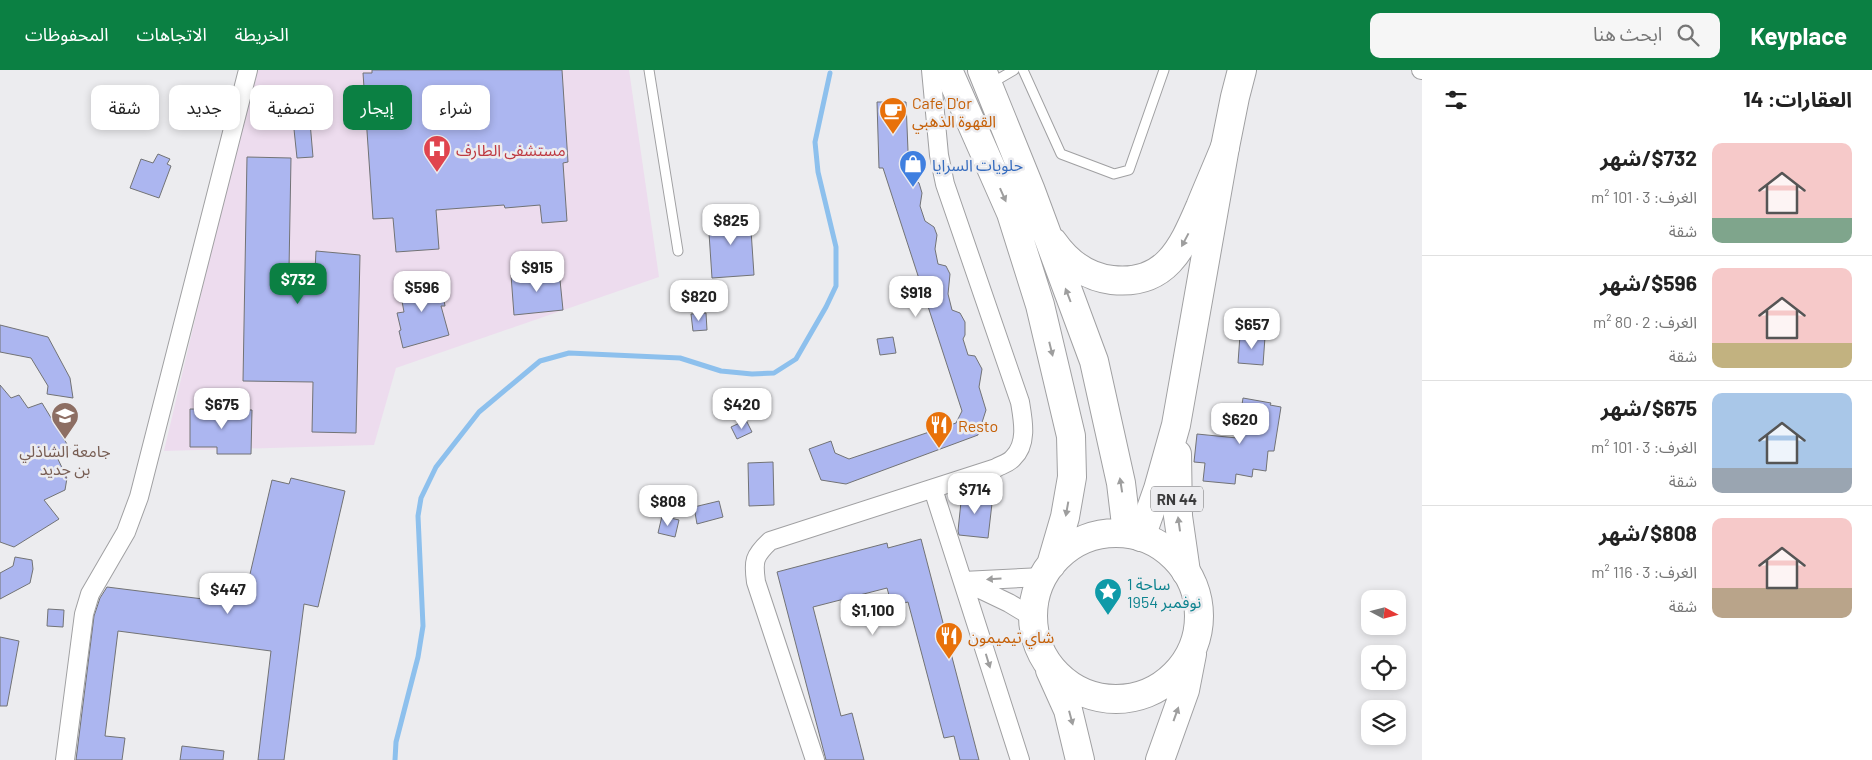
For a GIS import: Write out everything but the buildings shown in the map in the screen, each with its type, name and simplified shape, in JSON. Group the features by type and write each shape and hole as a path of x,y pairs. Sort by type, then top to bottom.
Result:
{"main road":[{"path":"948,70 1011,213 1040,304 1071,436 1071,485 1065,517 1036,598 1034,618 1038,644 1068,710 1080,760"},
{"name":"RN 44","path":"1134,535 1158,489 1176,425 1225,147 1242,70"},
{"path":"985,77 1031,191 1094,361 1134,535"},
{"path":"1031,191 1054,243 1070,262 1088,273 1104,279 1136,280 1152,274 1166,265 1178,252 1187,237 1225,147"},
{"name":"RN 44","path":"1176,425 1178,516 1186,572"},
{"path":"1047,571 1066,550 1085,539 1106,534 1134,535 1154,542 1166,550 1186,572 1197,598 1198,626 1185,690 1160,760"},
{"path":"1045,658 1064,680 1089,694 1103,698 1132,697 1160,686 1171,677 1181,666 1195,640"}],"street":[{"path":"65,760 84,614 90,594 126,532 139,496 248,70"},
{"path":"815,760 756,582 754,565 757,555 770,541 996,468 1013,459 1022,444 1023,427 1020,402 945,184 939,155 931,70"},
{"path":"932,489 1020,760"},
{"path":"963,582 1047,571"},
{"path":"963,582 1009,603 1034,618"}],"lane":[{"path":"649,70 678,251"},
{"path":"985,77 1014,70"},
{"path":"1022,70 1062,154 1114,174 1128,170 1164,70"}],"shaded area":[{"name":"مستشفى الطارف","path":"254,70 629,70 659,277 396,368 374,445 164,451 250,87 250,130 333,130 333,85 250,85"}],"waterway":[{"path":"395,760 396,742 418,657 423,626 418,516 421,498 436,467 479,412 540,361 569,353 680,358 721,371 752,374 774,373 796,359 836,286 836,247 818,172 815,142 830,73"}],"place":[{"name":"Cafe D'or القهوة الذهبي","path":"893,135"},
{"name":"مستشفى الطارف","path":"437,173"},
{"name":"حلويات السرايا","path":"913,188"},
{"name":"جامعة الشاذلي بن جديد","path":"65,440"},
{"name":"Resto","path":"939,449"},
{"name":"ساحة 1 نوفمبر 1954","path":"1108,616"},
{"name":"شاي تيميمون","path":"949,660"}]}
